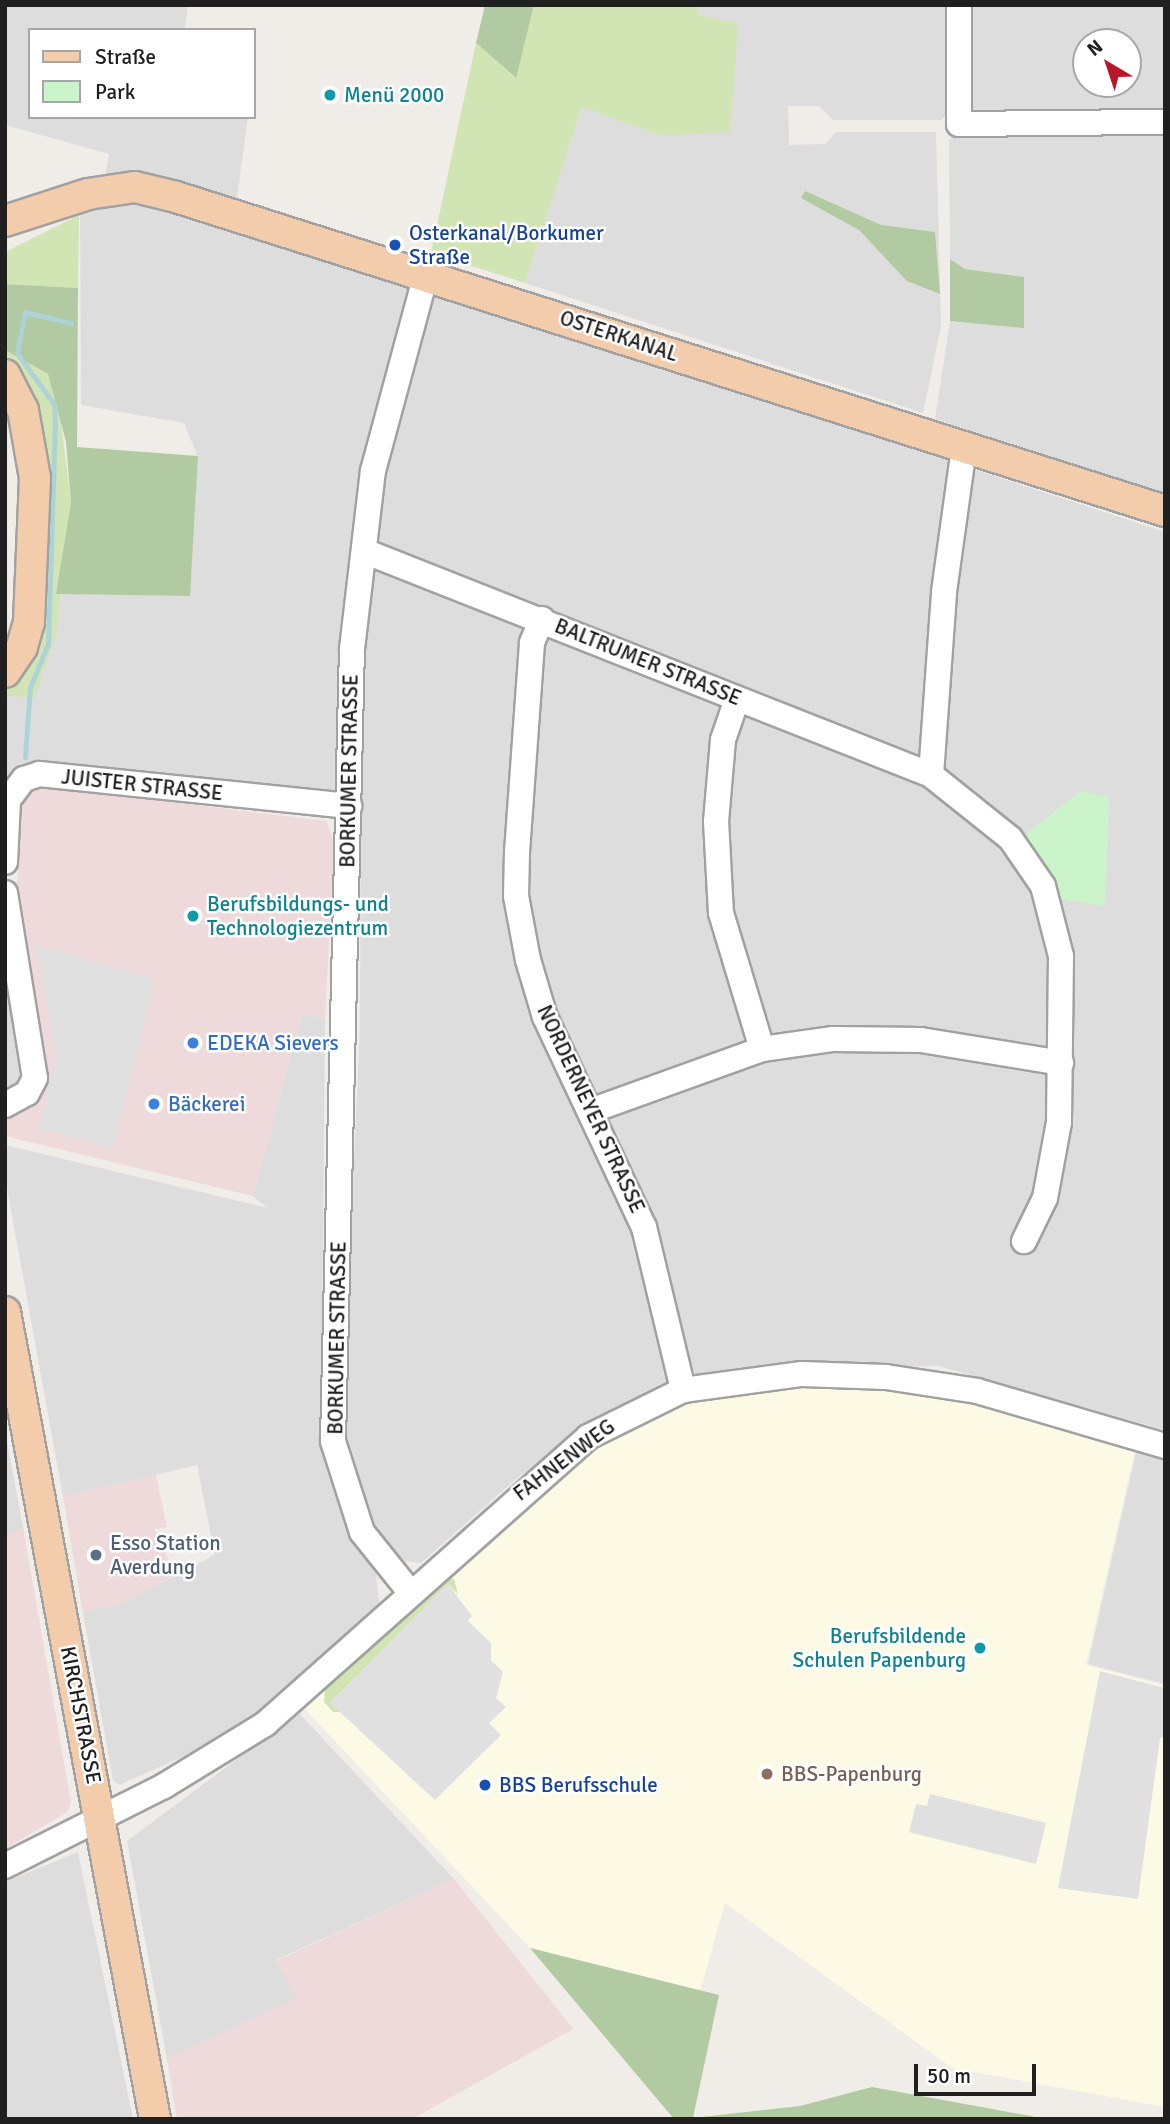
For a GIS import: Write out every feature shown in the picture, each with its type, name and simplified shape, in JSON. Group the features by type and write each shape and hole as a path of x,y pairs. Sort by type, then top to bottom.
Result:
{"main road":[{"name":"OSTERKANAL","path":"5,221 70,200 135,187 426,274 1165,511"},
{"name":"OSTERKANAL","path":"5,238 70,200"},
{"path":"5,375 26,419 36,478 29,622 22,647 5,672"},
{"name":"KIRCHSTRASSE","path":"5,1312 155,2119"}],"street":[{"path":"959,5 959,124 1165,122"},
{"name":"BORKUMER STRASSE","path":"410,1592 362,1532 333,1441 352,649 373,471 426,274"},
{"path":"931,775 944,592 964,447"},
{"name":"BALTRUMER STRASSE","path":"364,551 542,619 931,775 1010,838 1043,886 1061,956 1059,1122 1045,1198 1024,1241"},
{"name":"NORDERNEYER STRASSE","path":"542,619 532,643 516,896 545,1017 593,1110 644,1227 682,1390"},
{"path":"737,699 723,740 716,821 721,913 762,1049"},
{"name":"JUISTER STRASSE","path":"5,862 8,800 23,779 39,774 349,806"},
{"path":"5,893 35,1069 27,1093 5,1105"},
{"path":"593,1110 762,1049 833,1039 921,1041 1061,1063"},
{"name":"FAHNENWEG","path":"5,1866 264,1724 588,1437 682,1390 802,1374 886,1377 977,1391 1165,1446"}],"shaded area":[{"path":"5,5 188,5 185,28 28,28 28,119 248,119 236,205 104,181 109,154 5,125"},
{"path":"698,5 948,5 948,113 941,120 833,120 819,106 788,106 789,145 825,144 836,132 936,132 941,326 923,413 525,283 582,107 662,136"},
{"path":"963,5 1165,5 1165,117 971,112"},
{"path":"1165,132 1165,493 935,419 950,321 1024,327 1023,277 965,269 950,259 949,140 956,133"},
{"path":"136,196 412,285 362,468 339,794 34,763 5,783 5,696 56,634 56,594 189,596 198,457 184,423 81,405 80,212"},
{"path":"431,291 1165,532 1165,1430 939,1366 743,1368 688,1377 629,1401 516,1479 421,1563 396,1560 372,1525 342,1437 360,1026 361,648 380,470"},
{"path":"45,787 326,821 334,843 325,1019 302,1013 253,1196 5,1136 5,1122 38,1099 44,1079 46,1058 17,887 21,802 30,790"},
{"path":"36,945 155,979 113,1148 39,1128 56,1055"},
{"path":"5,947 27,1063 21,1082 5,1091"},
{"path":"302,1013 325,1019 321,1443 354,1540 376,1574 379,1603 283,1695 216,1742 119,1785 113,1780 83,1613 124,1602 215,1555 197,1465 63,1497 5,1177 5,1145 267,1208 253,1196"},
{"name":"BBS-Papenburg","path":"802,1384 974,1400 1135,1450 1086,1665 1165,1686 1165,2107 952,2068 725,1903 700,1992 530,1948 304,1708 470,1548 592,1451 686,1400"},
{"path":"5,1431 23,1527 5,1536"},
{"path":"1138,1444 1165,1452 1165,1684 1088,1664"},
{"path":"156,1475 167,1527 154,1529 176,1575 124,1602 83,1613 63,1497"},
{"path":"23,1527 71,1803 67,1812 5,1849 5,1536"},
{"path":"448,1584 472,1616 468,1621 491,1643 491,1660 503,1672 496,1698 506,1707 489,1723 501,1735 435,1800 330,1703"},
{"path":"1100,1671 1165,1688 1165,1738 1160,1738 1138,1899 1058,1888"},
{"path":"299,1713 454,1879 276,1960 298,1998 167,2059 127,1841"},
{"path":"930,1794 1046,1823 1036,1864 909,1832 916,1804 927,1806"},
{"path":"78,1852 133,2119 5,2119 5,1882"},
{"path":"454,1879 573,2029 412,2119 177,2119 167,2059 297,1998 276,1961"}],"green space":[{"path":"485,5 534,5 516,78 476,43"},
{"path":"534,5 698,6 698,15 738,23 730,132 662,136 582,107 525,283 431,253 476,43 515,78"},
{"path":"805,191 881,225 935,232 940,294 907,281 859,230 801,198"},
{"path":"79,215 78,288 5,284 5,252"},
{"path":"950,259 965,269 1024,277 1024,328 950,321"},
{"path":"5,284 78,288 77,447 198,456 190,596 56,594 71,503 66,442 48,374 5,350"},
{"path":"5,350 48,374 59,406 71,503 56,634 35,697 5,696 42,494"},
{"path":"1081,791 1109,797 1105,906 1058,898 1022,837"},
{"path":"441,1577 454,1579 458,1594 448,1584 330,1703 340,1712 333,1712 324,1702 325,1688"},
{"path":"530,1948 719,1995 693,2118 800,2106 872,2087 1047,2119 674,2119"}],"waterway":[{"path":"25,757 30,687 48,644 55,427 54,404 17,353 25,312 71,323"}],"place":[{"name":"Menü 2000","path":"330,95"},
{"name":"Osterkanal/Borkumer Straße","path":"395,245"},
{"name":"Berufsbildungs- und Technologiezentrum","path":"193,916"},
{"name":"EDEKA Sievers","path":"193,1043"},
{"name":"Bäckerei","path":"154,1104"},
{"name":"Esso Station Averdung","path":"96,1555"},
{"name":"Berufsbildende Schulen Papenburg","path":"980,1648"},
{"name":"BBS-Papenburg","path":"767,1774"},
{"name":"BBS Berufsschule","path":"485,1785"}]}
